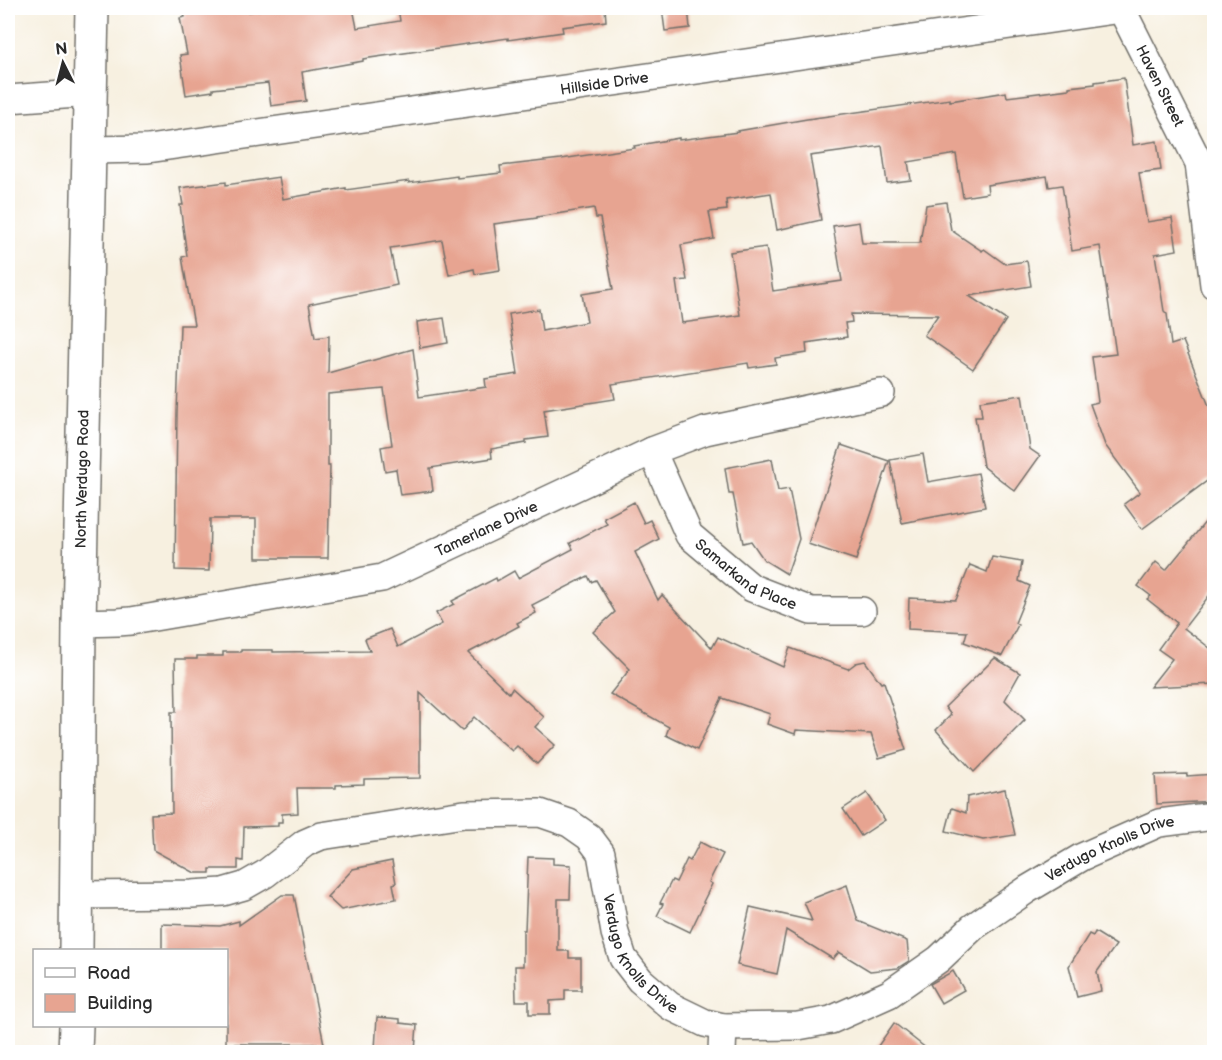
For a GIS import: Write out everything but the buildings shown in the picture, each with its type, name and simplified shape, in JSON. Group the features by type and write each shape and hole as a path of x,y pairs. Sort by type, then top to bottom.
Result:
{"main road":[{"name":"North Verdugo Road","path":"76,949 92,8"},
{"path":"75,1053 76,1027"}],"street":[{"name":"Hillside Drive","path":"89,150 148,149 1121,8"},
{"name":"Haven Street","path":"1121,8 1207,162 1215,285"},
{"path":"8,99 91,93"},
{"name":"Tamerlane Drive","path":"80,623 125,621 382,578 652,451 705,431 881,393"},
{"name":"Samarkand Place","path":"652,451 689,535 752,588 811,611 862,611"},
{"name":"Verdugo Knolls Drive","path":"76,895 223,892 244,886 265,874 305,843 321,836 464,814 540,813 570,823 589,837 601,853 615,933 623,958 640,980 670,1006 705,1023 723,1040 831,1020 889,994 939,959 973,927 1028,889 1082,857 1159,823 1215,816"}]}
